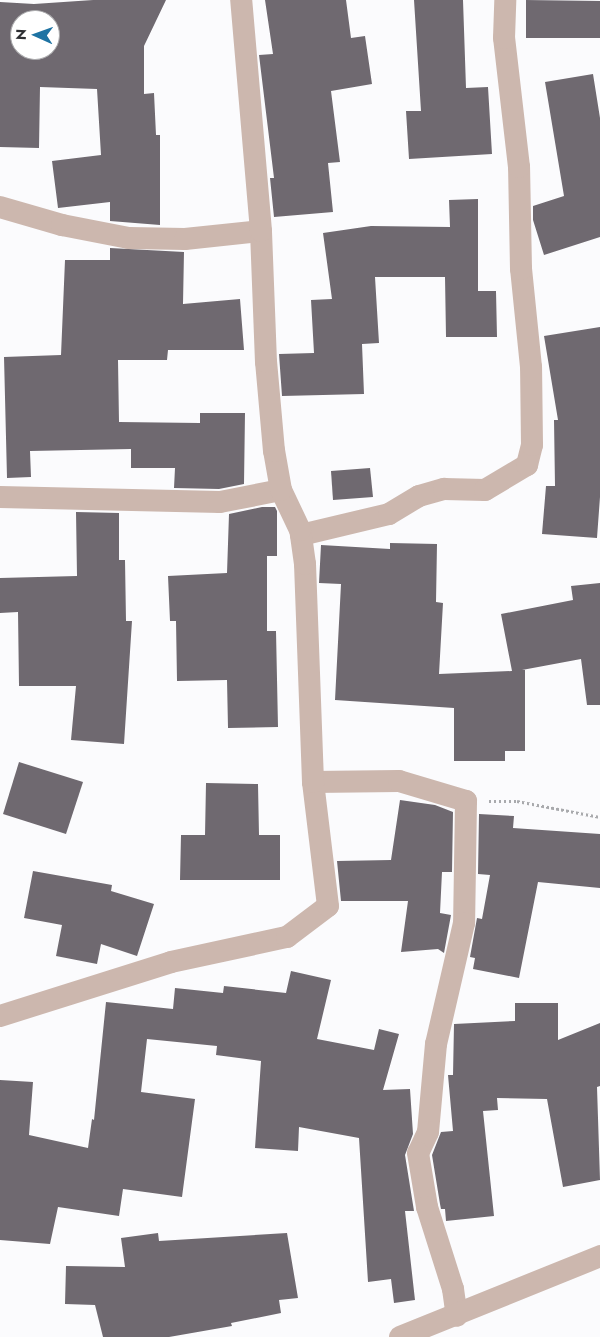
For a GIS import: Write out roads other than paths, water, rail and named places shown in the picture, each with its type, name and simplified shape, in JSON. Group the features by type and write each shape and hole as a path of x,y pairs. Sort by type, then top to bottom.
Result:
{"street":[{"path":"301,535 388,514 419,496 444,489 485,490 526,465 532,445 531,367 521,269 519,167 504,38 505,0"},
{"path":"0,1016 170,962 288,937 328,906 313,782 305,564 301,535 281,490 266,362 261,231 244,2"},
{"path":"0,206 62,225 129,238 185,239 261,231"},
{"path":"0,497 220,502 281,490"},
{"path":"313,782 399,782 466,801 464,923 436,1044 428,1132 418,1153 428,1207 454,1289 457,1316"},
{"path":"400,1337 457,1316 600,1256"}]}
